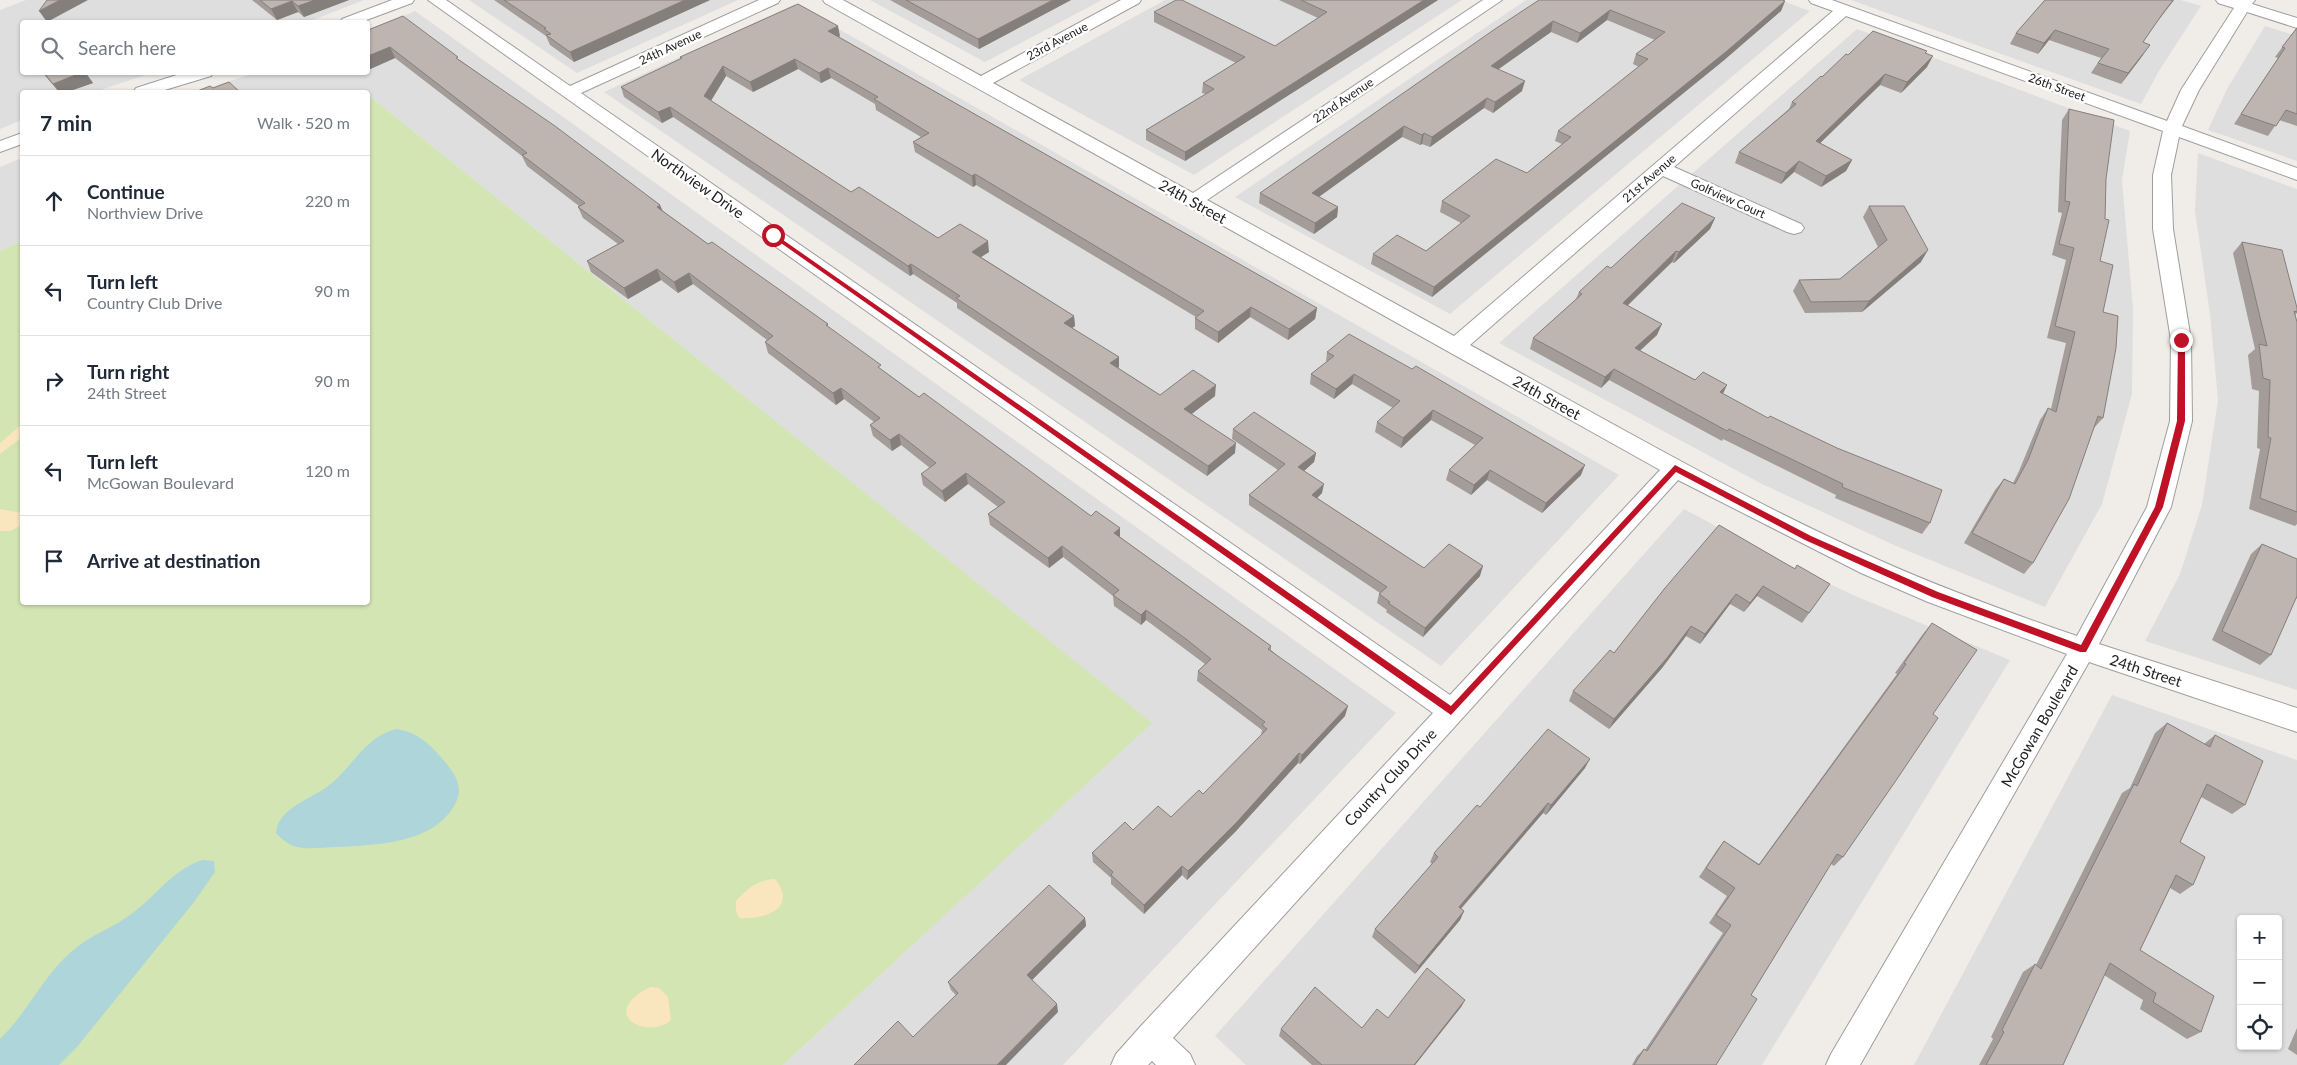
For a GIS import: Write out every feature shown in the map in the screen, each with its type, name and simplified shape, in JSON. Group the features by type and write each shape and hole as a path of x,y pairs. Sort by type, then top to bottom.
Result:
{"street":[{"path":"353,20 406,0"},
{"name":"Northview Drive","path":"436,0 1451,711"},
{"name":"24th Avenue","path":"568,93 772,0"},
{"name":"24th Street","path":"831,0 1675,468 1808,538 1926,590 2083,649 2297,720"},
{"name":"23rd Avenue","path":"980,83 1133,0"},
{"name":"22nd Avenue","path":"1193,201 1494,0"},
{"name":"26th Street","path":"1817,0 2297,174"},
{"path":"2237,2 2297,24"},
{"name":"McGowan Boulevard","path":"1842,1065 2083,649 2159,507 2181,421 2181,340 2163,229 2162,175 2172,129 2190,90 2237,2"},
{"name":"21st Avenue","path":"1455,346 1844,10"},
{"path":"148,90 196,75"},
{"path":"0,147 20,139"},
{"name":"Golfview Court","path":"1661,168 1794,228"},
{"name":"Country Club Drive","path":"1127,1065 1675,468"},
{"path":"1151,1038 1179,1065"}],"shaded area":[{"path":"26,0 364,0 313,20 20,20 20,75 146,75 100,90 20,90 20,121 0,129 0,10"},
{"path":"469,0 738,0 577,73"},
{"path":"870,0 1102,0 985,62"},
{"path":"1165,0 1462,0 1194,175 1019,80"},
{"path":"1526,0 1780,0 1810,11 1450,314 1235,197"},
{"path":"1851,0 2181,0 2201,6 2159,71 2141,104"},
{"path":"795,4 1619,475 1441,666 604,92"},
{"path":"415,11 1396,713 1063,1065 783,1065 1151,723 370,97 370,90 201,90 249,75 370,75 370,30"},
{"path":"2265,26 2297,36 2297,161 2208,130 2227,89"},
{"path":"1857,29 2130,131 2122,180 2133,309 2132,394 2102,504 2045,607 1896,546 1762,484 1499,343"},
{"path":"2198,153 2297,189 2297,690 2145,641 2180,574 2202,505 2218,400 2210,314 2195,211"},
{"path":"20,159 20,242 0,251 0,167"},
{"path":"1684,509 1779,560 1853,595 2010,660 1762,1065 1246,1065 1215,1036"},
{"path":"2112,695 2297,760 2297,1065 1914,1065"}],"green space":[{"path":"370,97 1152,723 783,1065 0,1065 0,251 20,242 20,605 370,605"}],"sand":[{"path":"20,426 20,439 0,454 0,443"},
{"path":"0,509 20,513 20,526 10,531 0,531"},
{"path":"775,879 781,889 783,898 780,905 775,910 758,917 739,918 736,911 736,901 754,886 763,881"},
{"path":"651,987 659,988 668,997 671,1020 657,1027 640,1026 631,1021 626,1011 636,996"}],"water":[{"path":"396,729 411,733 424,740 440,756 456,778 459,788 457,800 444,819 432,828 417,835 401,840 368,845 302,848 289,844 276,833 279,822 286,813 332,783 376,738"},
{"path":"203,860 214,861 215,872 194,902 77,1047 59,1065 0,1065 0,1039 10,1029 60,963 85,941 134,912 183,869"}],"building":[{"path":"47,0 60,0 39,11"},
{"path":"260,0 315,0 298,6 292,1 271,9"},
{"path":"504,0 685,0 570,52 546,35 551,34 544,29 546,28"},
{"path":"906,0 1053,0 978,39"},
{"path":"1176,0 1182,0 1275,46 1327,12 1301,0 1424,0 1185,152 1146,130 1214,89 1203,83 1245,57 1154,12"},
{"path":"1539,0 1785,1 1727,51 1434,287 1373,254 1397,235 1426,251 1470,216 1442,201 1496,159 1527,173 1571,137 1558,131 1648,59 1636,54 1665,32 1610,10 1580,33 1553,21 1491,66 1525,81 1495,102 1487,98 1432,137 1424,133 1422,135 1404,126 1312,193 1338,207 1315,223 1260,193 1495,29"},
{"path":"2045,0 2173,0 2143,42 2150,45 2128,73 2098,63 2109,49 2055,30 2044,43 2016,33"},
{"path":"798,4 838,26 828,31 1317,308 1289,329 1251,307 1218,332 1195,318 1204,311 975,174 972,176 913,142 929,133 874,99 878,97 828,68 819,73 795,59 750,82 723,66 704,96 851,192 859,187 938,238 960,224 988,241 972,252 1074,316 1064,323 1119,357 1110,363 1160,395 1193,370 1216,385 1184,409 1236,443 1208,466 956,298 960,296 911,264 908,266 670,107 658,112 621,87 682,58 680,57"},
{"path":"403,16 458,57 456,58 555,126 660,205 657,207 708,244 712,242 828,324 826,325 881,365 878,367 919,397 924,393 1091,516 1096,511 1120,528 1114,533 1271,646 1268,649 1348,706 1302,755 1299,753 1237,822 1188,871 1182,866 1144,905 1111,875 1113,872 1092,853 1125,822 1133,830 1158,806 1171,817 1199,790 1203,794 1267,729 1262,725 1265,722 1198,671 1211,659 1146,610 1141,615 1113,595 1119,590 1062,546 1048,558 988,514 1005,502 966,473 942,491 921,474 936,463 899,434 890,440 870,425 880,418 841,388 833,393 765,342 773,336 689,273 674,282 657,269 624,288 587,261 624,241 578,207 585,203 522,155 527,153 390,47 370,55 370,29"},
{"path":"2297,28 2297,114 2286,110 2276,126 2241,114 2285,48 2282,47"},
{"path":"1873,31 1927,51 1925,53 1933,56 1907,82 1885,74 1816,141 1852,160 1826,176 1799,161 1786,173 1739,152 1796,104 1792,102 1846,54 1848,55"},
{"path":"46,75 76,75 53,84"},
{"path":"229,82 238,90 200,90 210,86 213,88"},
{"path":"2069,109 2114,120 2106,179 2105,219 2109,220 2100,261 2113,265 2103,312 2118,316 2116,348 2103,418 2098,416 2069,499 2033,563 1972,533 2004,479 2015,484 2028,460 2048,408 2056,412 2075,332 2055,326 2074,248 2059,244 2070,202 2065,201"},
{"path":"1682,203 1715,218 1679,252 1676,251 1623,303 1662,324 1635,348 1695,380 1703,372 1727,385 1720,392 1768,418 1770,416 1837,448 1942,490 1930,523 1842,487 1843,484 1729,429 1727,431 1614,369 1605,377 1533,338 1582,294 1579,292 1607,266 1611,268"},
{"path":"1869,206 1904,206 1928,250 1869,301 1811,302 1799,280 1840,279 1887,240"},
{"path":"2242,242 2282,250 2297,308 2297,312 2294,311 2297,322 2297,512 2260,498 2271,438 2268,437 2270,380 2263,378 2259,344 2267,346"},
{"path":"1349,334 1412,369 1416,366 1585,465 1546,503 1490,470 1474,485 1449,470 1483,438 1433,410 1403,438 1377,422 1400,401 1354,374 1336,389 1311,374 1334,356 1327,352"},
{"path":"1254,412 1316,453 1298,467 1324,484 1312,495 1424,568 1449,544 1483,566 1425,628 1388,603 1390,602 1379,594 1387,587 1249,495 1285,464 1233,429"},
{"path":"1719,525 1795,569 1797,565 1830,584 1809,613 1763,586 1750,603 1736,594 1705,634 1691,626 1667,658 1614,719 1573,691 1610,650 1614,653 1665,588"},
{"path":"2262,544 2297,559 2297,596 2271,655 2222,631"},
{"path":"1932,623 1977,650 1933,714 1938,718 1897,779 1843,857 1837,854 1751,995 1757,999 1716,1065 1634,1065 1644,1049 1647,1051 1731,925 1716,915 1735,888 1706,868 1724,841 1759,865 1906,664 1904,663"},
{"path":"2167,723 2210,747 2215,735 2263,761 2245,805 2207,784 2180,842 2205,857 2193,885 2176,875 2140,950 2214,996 2201,1032 2153,1002 2156,993 2110,963 2063,1065 1986,1065 2004,1032 2002,1030 2035,964 2041,969 2134,784 2137,786"},
{"path":"1548,729 1590,759 1551,805 1548,803 1459,907 1464,911 1419,966 1375,929 1438,857 1434,853 1477,805 1480,807"},
{"path":"1049,885 1085,918 1027,975 1057,1004 997,1065 854,1065 898,1021 913,1037 958,993 948,982"},
{"path":"1427,968 1465,1000 1414,1065 1322,1065 1281,1029 1315,987 1362,1028 1377,1009 1388,1018"}],"route":[{"path":"773,235 1451,711 1675,468 1808,538 1935,594 2083,649 2159,507 2181,421 2181,340"}]}
